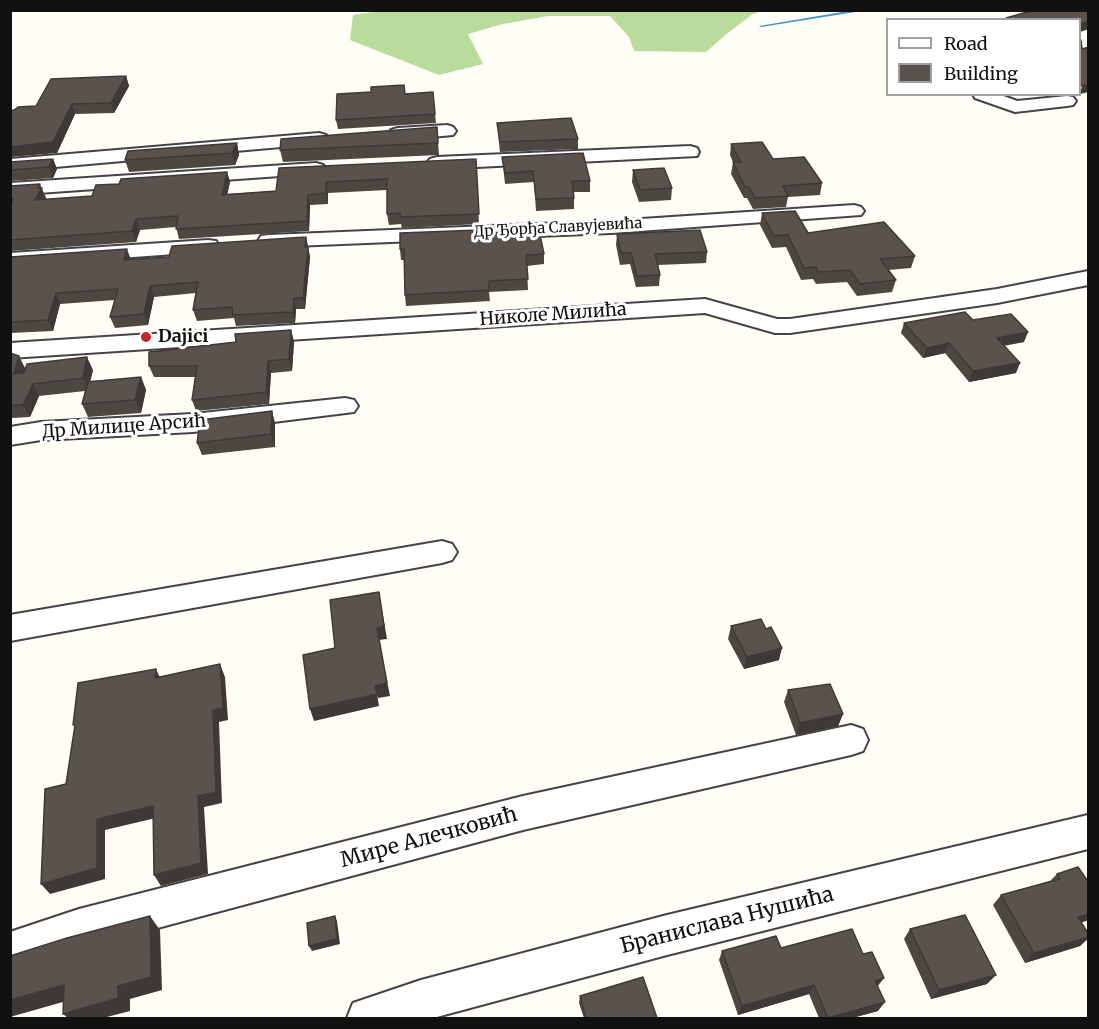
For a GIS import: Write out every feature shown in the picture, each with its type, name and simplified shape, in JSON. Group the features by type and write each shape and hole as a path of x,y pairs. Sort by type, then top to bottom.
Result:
{"street":[{"path":"985,96 998,103 1015,107 1067,101"},
{"path":"376,135 447,131"},
{"path":"10,165 341,137"},
{"path":"421,164 690,152"},
{"path":"10,189 339,168"},
{"name":"Др Ђорђа Славујевића","path":"255,243 611,226 854,211"},
{"path":"10,260 231,244"},
{"name":"Николе Милића","path":"10,351 705,306 775,326 790,326 997,296 1089,278"},
{"name":"Др Милице Арсић","path":"10,436 41,431 193,423 345,406"},
{"path":"10,628 442,552"},
{"name":"Мире Алечковић","path":"10,952 79,929 523,813 851,740"},
{"name":"Бранислава Нушића","path":"368,1018 421,1001 667,935 1089,832"}],"green space":[{"path":"379,11 762,11 753,14 706,52 634,51 629,37 610,16 548,16 503,24 468,34 483,64 439,75 350,40 353,15"}],"building":[{"path":"1034,10 1089,10 1089,21 1081,24 1081,18 1006,18"},
{"path":"1081,40 1082,49 1089,47 1089,84 1082,86"},
{"path":"126,76 111,103 72,104 53,142 10,147 10,111 18,107 36,106 51,79"},
{"path":"404,85 405,94 433,92 435,114 336,120 337,94 371,92 371,87"},
{"path":"571,118 578,139 500,142 497,123"},
{"path":"437,127 438,143 280,150 281,139"},
{"path":"762,142 773,159 804,157 822,183 783,186 788,196 755,198 749,187 745,187 733,162 741,162 731,144"},
{"path":"237,143 232,153 125,160 128,151"},
{"path":"583,153 590,181 572,181 574,198 536,199 533,171 505,173 502,157"},
{"path":"53,159 49,167 10,170 10,162"},
{"path":"476,159 479,214 400,217 400,213 387,214 387,179 326,182 326,193 308,195 307,221 176,229 178,216 136,219 132,231 10,240 10,206 13,199 10,199 10,186 40,184 38,188 42,188 35,200 92,196 96,185 119,184 121,179 227,172 222,195 276,191 279,168"},
{"path":"664,168 672,188 640,190 633,170"},
{"path":"795,211 808,233 884,222 915,256 880,259 896,280 860,284 850,270 818,272 816,267 804,268 788,235 774,236 762,213"},
{"path":"539,230 544,254 526,255 528,279 489,281 489,290 405,295 404,249 400,249 400,233 488,231 488,233"},
{"path":"700,230 707,252 655,254 660,275 637,276 631,253 621,253 617,234"},
{"path":"306,237 305,247 308,247 303,298 294,298 293,312 233,315 232,307 193,310 198,282 150,286 144,314 110,317 118,289 56,293 48,320 10,322 12,282 10,282 10,257 127,249 124,260 169,257 172,246"},
{"path":"965,312 973,320 1011,314 1028,332 997,338 1020,363 973,371 949,343 927,348 904,323"},
{"path":"291,330 289,359 268,361 266,392 192,400 197,366 149,366 149,352 236,342 235,334"},
{"path":"10,353 19,356 14,374 24,373 27,364 87,357 83,378 33,384 23,405 10,405"},
{"path":"141,377 135,400 82,404 88,382"},
{"path":"272,411 271,434 197,443 200,420"},
{"path":"379,592 384,626 377,628 387,683 375,686 377,694 310,709 303,655 335,648 330,600"},
{"path":"761,619 766,629 771,627 782,648 747,657 731,626"},
{"path":"220,664 223,708 213,710 216,792 198,796 201,863 154,875 153,806 97,819 97,868 41,884 45,789 66,784 75,725 73,725 78,683 156,669 155,678"},
{"path":"830,684 843,714 800,723 788,690"},
{"path":"1078,867 1089,883 1089,914 1078,917 1089,937 1034,953 1001,895 1060,879 1057,874"},
{"path":"965,915 996,975 939,990 910,929"},
{"path":"150,916 151,977 118,986 118,998 63,1014 64,985 10,1000 10,956"},
{"path":"335,916 337,939 309,946 307,923"},
{"path":"852,929 863,954 872,952 884,978 875,981 885,1002 828,1018 814,985 742,1006 722,951 776,936 781,948"},
{"path":"643,977 657,1018 586,1018 580,996"}],"waterway":[{"path":"761,26 866,10"}],"place":[{"name":"Dajici","path":"146,337"}]}
